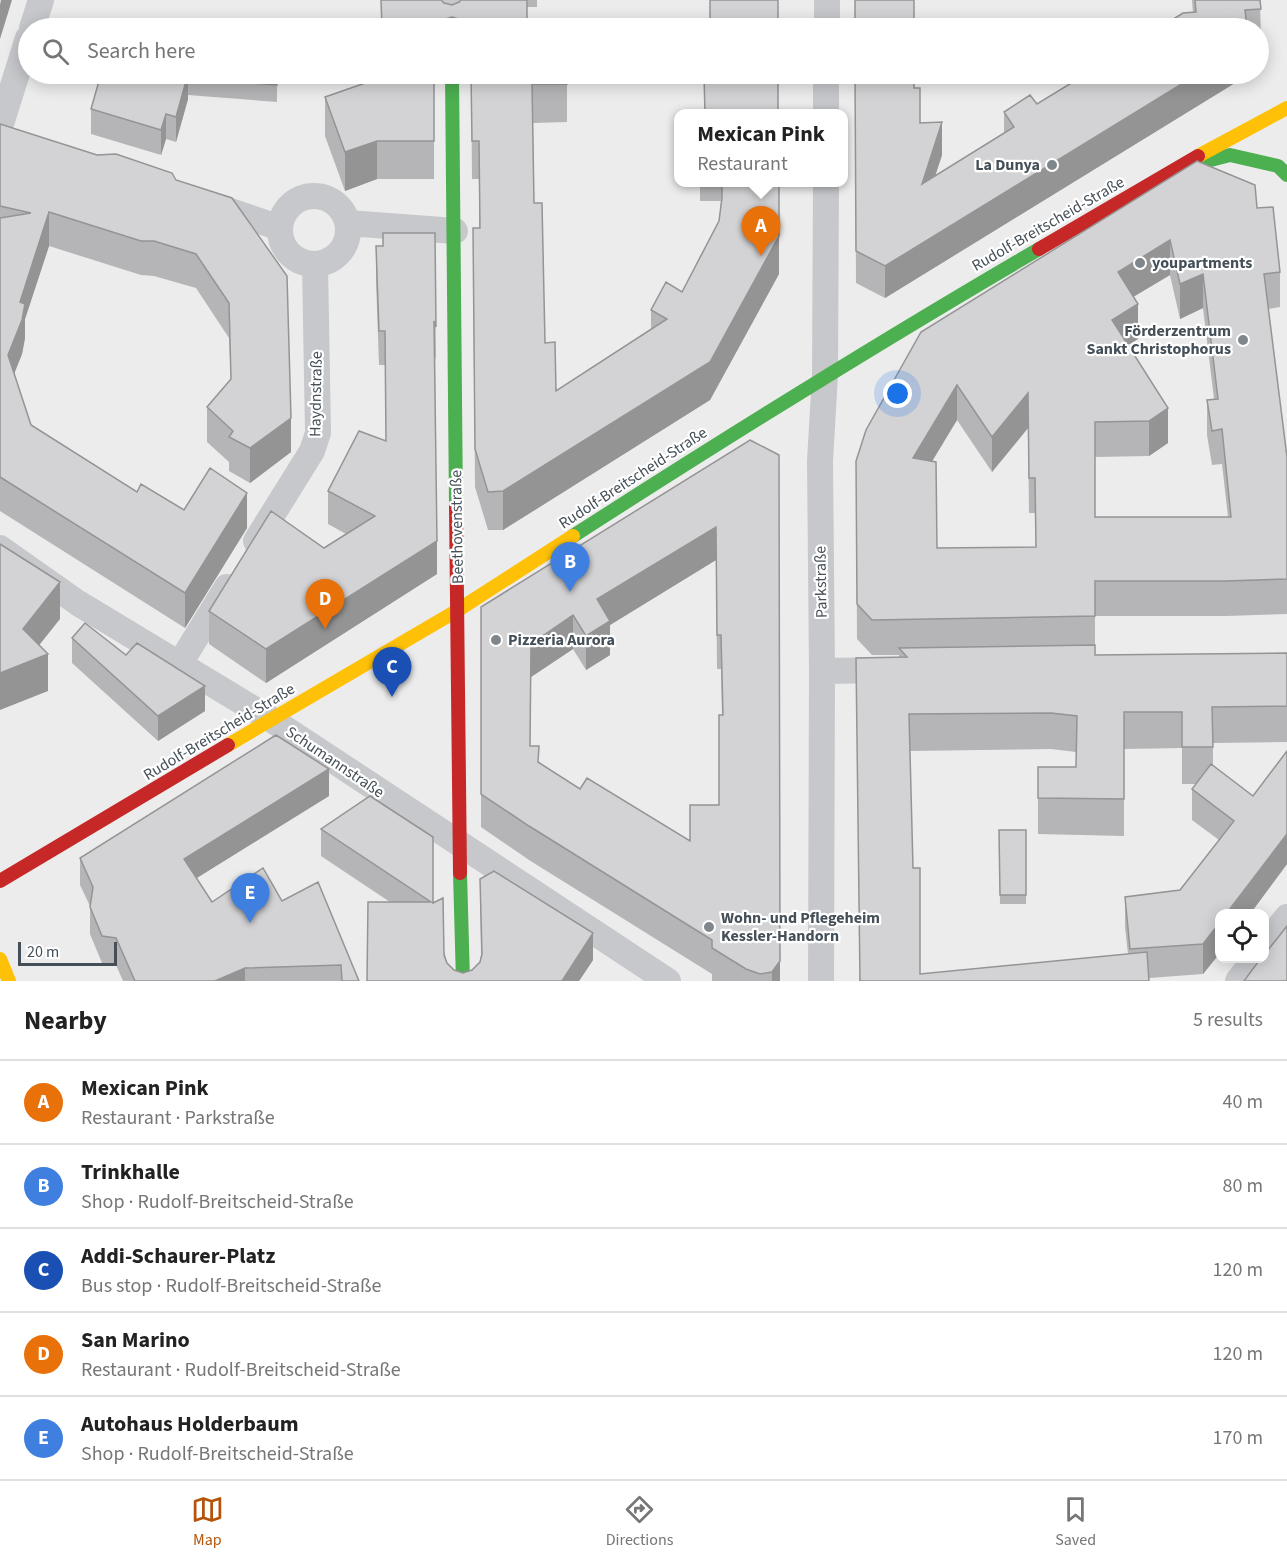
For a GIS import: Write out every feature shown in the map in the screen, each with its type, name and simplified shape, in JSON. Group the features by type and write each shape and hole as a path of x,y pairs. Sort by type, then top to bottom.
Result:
{"street":[{"path":"35,18 41,0"},
{"path":"451,0 451,18"},
{"path":"827,0 827,18"},
{"path":"0,127 18,70"},
{"name":"Beethovenstraße","path":"452,84 463,981"},
{"path":"826,84 826,109"},
{"name":"Rudolf-Breitscheid-Straße","path":"0,881 458,610 825,375 1171,171 1264,118 1287,108"},
{"path":"1171,171 1230,155 1278,166 1287,175"},
{"name":"Parkstraße","path":"821,981 820,461 825,375 826,187"},
{"path":"314,195 332,200 341,208 348,223 347,240 339,254 328,261 315,264 304,263 294,258 281,240 282,216 289,206 302,198 314,195"},
{"path":"190,198 280,228"},
{"path":"348,223 455,231"},
{"name":"Haydnstraße","path":"179,664 312,451 318,433 315,264"},
{"name":"Schumannstraße","path":"0,548 78,603 272,720 668,981"},
{"path":"822,671 918,669"},
{"path":"1269,939 1287,916"},
{"path":"0,959 9,981"},
{"path":"1238,981 1251,963"}],"building":[{"path":"381,0 441,0 452,5 461,0 527,0 527,18 382,18"},
{"path":"710,0 778,0 778,18 710,18"},
{"path":"855,0 914,0 914,18 855,18"},
{"path":"1195,0 1260,0 1261,9 1245,10 1246,18 1175,18 1183,13 1196,12"},
{"path":"98,84 185,84 176,117 166,114 161,130 91,109"},
{"path":"362,84 434,84 434,141 377,141 345,152 325,97"},
{"path":"471,84 532,84 534,203 542,203 545,343 555,342 556,391 667,319 651,310 666,282 682,292 719,221 722,187 779,187 779,236 710,362 503,491 488,492 475,449 473,228 480,228 479,141 472,141"},
{"path":"704,84 778,84 778,109 705,109"},
{"path":"855,84 914,84 914,88 920,88 920,123 942,122 922,184 1014,127 1004,112 1030,95 1037,104 1070,84 1182,84 885,266 856,251"},
{"path":"0,124 97,155 116,154 172,173 176,180 232,198 287,276 291,418 250,448 229,437 233,431 207,407 231,379 229,303 196,254 154,241 141,241 49,212 20,302 25,304 22,320 8,355 31,425 137,492 141,484 184,510 210,468 247,493 185,593 0,477 0,218 31,213 0,206"},
{"path":"1197,161 1255,185 1257,208 1273,207 1280,272 1264,274 1287,457 1287,579 1095,581 1095,616 872,620 857,604 856,461 866,430 921,332","holes":["1170,240 1180,284 1203,274 1218,399 1207,400 1212,431 1222,429 1231,517 1095,517 1095,422 1149,421 1168,408 1112,320 1138,304 1118,272","957,385 992,437 1028,393 1029,478 1035,478 1036,547 937,548 936,462 913,458"]},
{"path":"383,233 435,233 437,541 266,649 209,611 271,511 324,548 375,516 328,491 359,431 386,441 385,331 379,331 376,246 383,246"},
{"path":"750,440 779,455 780,961 772,972 760,974 746,969 712,948 712,940 481,794 481,607","holes":["716,527 717,635 721,635 723,715 719,715 719,805 690,805 690,841 587,778 580,789 538,762 539,746 530,746 531,644 573,615 586,636 610,621 597,599"]},
{"path":"0,544 60,582 23,629 48,654 0,673"},
{"path":"85,623 126,655 137,643 205,686 158,716 72,638"},
{"path":"1095,645 1095,655 1287,653 1287,706 1212,707 1213,747 1182,747 1182,712 1124,712 1124,799 1038,798 1038,767 1076,767 1077,716 1051,713 909,714 913,868 920,868 920,974 1147,952 1149,981 860,981 856,658 907,657 899,648"},
{"path":"276,735 329,769 184,859 212,902 263,868 282,901 318,882 359,981 342,981 341,965 245,968 215,981 135,981 116,938 102,936 90,907 93,887 80,858"},
{"path":"1287,751 1287,834 1230,909 1215,909 1215,928 1203,944 1130,949 1125,897 1180,890 1234,821 1192,789 1211,764 1253,796"},
{"path":"370,796 433,837 433,903 443,898 444,955 447,963 454,970 463,973 472,970 480,962 482,954 480,879 494,871 593,933 562,981 367,981 368,902 431,902 321,829"},
{"path":"999,830 1026,830 1026,895 1000,895"},
{"path":"1287,926 1287,981 1244,981 1257,963 1269,963 1269,949"}],"traffic: fast":[{"path":"452,84 456,506"},
{"path":"1199,163 1230,155 1278,166 1287,175"},
{"path":"573,536 804,390 1039,249"},
{"path":"460,873 463,981"}],"traffic: slow":[{"path":"1198,156 1287,108"},
{"path":"228,745 458,610 573,536"},
{"path":"0,959 9,981"}],"traffic: jam":[{"path":"1039,249 1198,156"},
{"path":"456,506 460,873"},
{"path":"0,881 228,745"}],"place":[{"name":"La Dunya","path":"1052,165"},
{"name":"Mexican Pink","path":"761,256"},
{"name":"youpartments","path":"1140,263"},
{"name":"Förderzentrum Sankt Christophorus","path":"1243,340"},
{"name":"Trinkhalle","path":"570,592"},
{"name":"San Marino","path":"325,629"},
{"name":"Pizzeria Aurora","path":"496,640"},
{"name":"Addi-Schaurer-Platz","path":"392,697"},
{"name":"Autohaus Holderbaum","path":"250,923"},
{"name":"Wohn- und Pflegeheim Kessler-Handorn","path":"709,927"}]}
